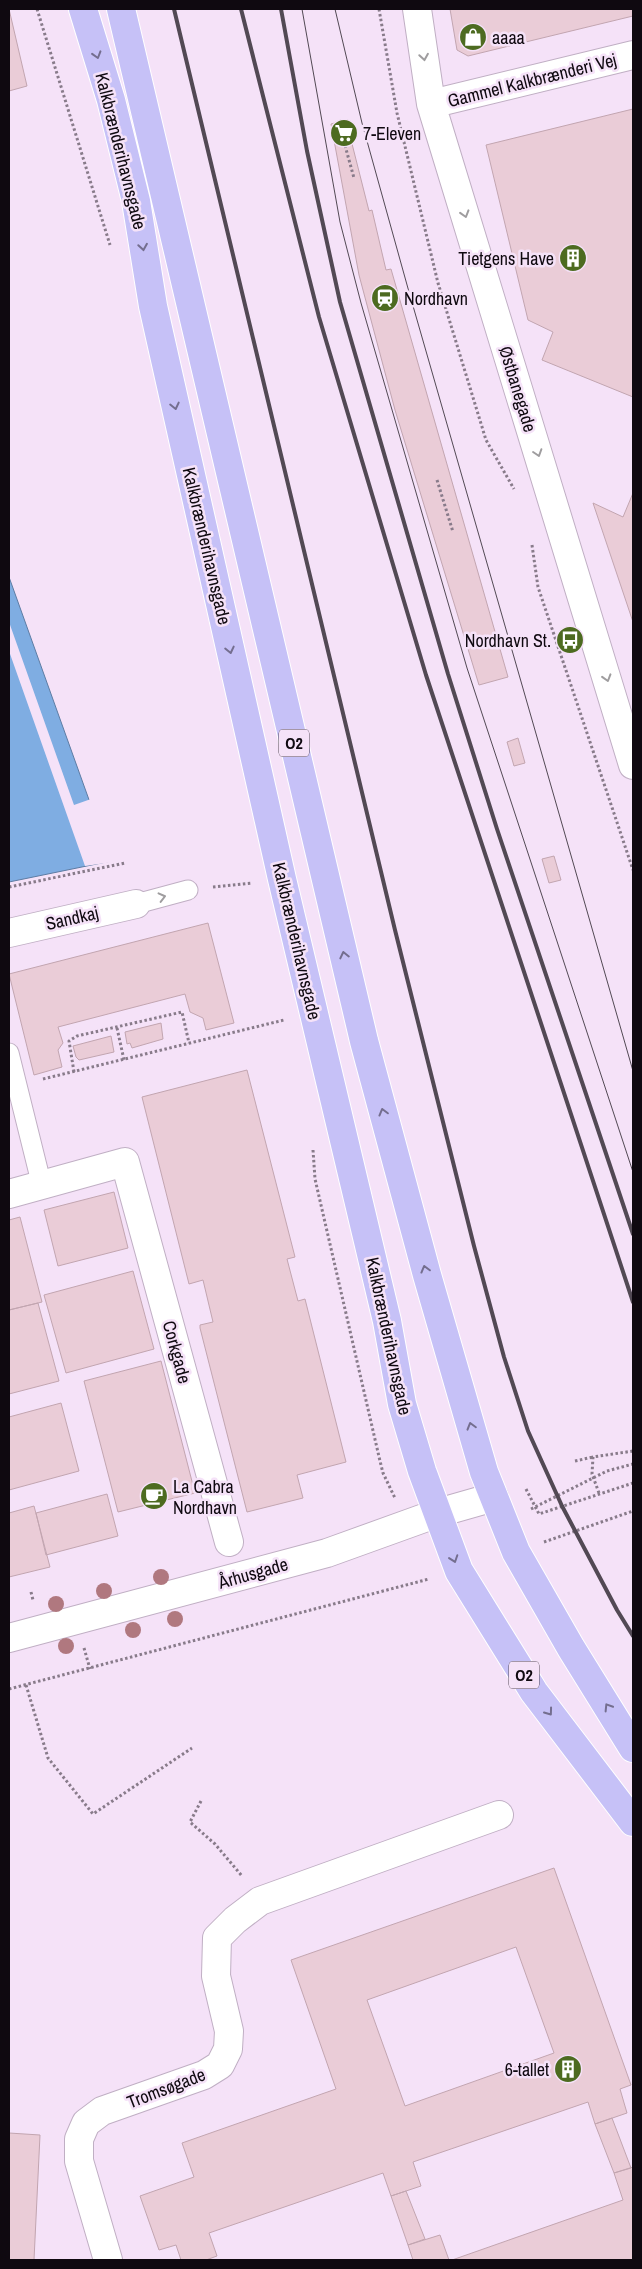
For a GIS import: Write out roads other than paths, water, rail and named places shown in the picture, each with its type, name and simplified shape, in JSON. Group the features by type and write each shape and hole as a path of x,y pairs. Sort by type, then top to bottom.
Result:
{"main road":[{"name":"Kalkbrænderihavnsgade","path":"83,9 111,100 136,201 153,306 282,879 387,1321 402,1404 422,1471 458,1571 534,1692 633,1822"},
{"name":"Kalkbrænderihavnsgade","path":"121,9 364,1041 427,1276 484,1472 516,1552 571,1648 633,1748"}],"street":[{"name":"Østbanegade","path":"417,9 431,104 633,766"},
{"name":"Gammel Kalkbrænderi Vej","path":"431,104 633,55"},
{"name":"Sandkaj","path":"9,933 136,904"},
{"name":"Corkgade","path":"42,1186 125,1162 229,1542"},
{"path":"9,1194 42,1186"},
{"name":"Århusgade","path":"9,1638 327,1553 438,1513 494,1497"},
{"name":"Tromsøgade","path":"108,2260 79,2161 79,2139 86,2123 102,2111 204,2075 220,2065 228,2049 229,2031 216,1976 217,1938 234,1920 260,1901 499,1815"}],"lane":[{"path":"136,904 188,890"},
{"path":"9,1053 42,1186"}],"water":[{"path":"9,577 111,861 9,882"}],"tram line":[{"path":"302,9 340,222 361,303 467,668 633,1172"},
{"path":"335,9 362,123 409,292 633,1071"}],"railway":[{"path":"174,9 395,930 474,1246 504,1357 528,1431 562,1506 617,1610 633,1636"},
{"path":"241,9 319,317 426,675 633,1302"},
{"path":"281,9 307,151 340,302 448,674 497,829 633,1234"}],"place":[{"name":"aaaa","path":"473,37"},
{"name":"7-Eleven","path":"344,133"},
{"name":"Tietgens Have","path":"573,258"},
{"name":"Nordhavn","path":"385,298"},
{"name":"Nordhavn St.","path":"570,640"},
{"name":"La Cabra Nordhavn","path":"154,1496"},
{"name":"6-tallet","path":"568,2069"}]}
